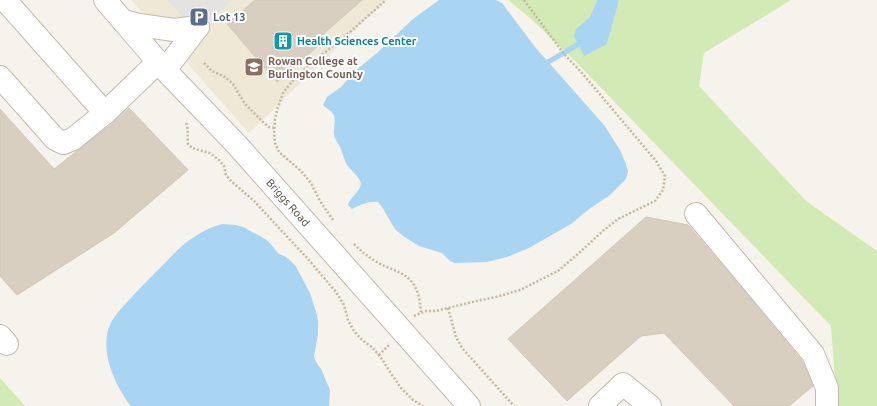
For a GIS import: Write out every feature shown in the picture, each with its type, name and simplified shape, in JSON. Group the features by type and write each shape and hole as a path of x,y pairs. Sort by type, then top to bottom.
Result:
{"street":[{"path":"5,0 105,113"},
{"name":"Briggs Road","path":"105,0 162,66 237,146 469,406"},
{"path":"0,77 55,139 63,143 73,139 162,66 198,27 174,30 123,21"},
{"path":"696,214 813,354 827,388 826,406"},
{"path":"600,406 623,384 650,406"}],"path":[{"path":"334,221 320,201 311,183 279,152 275,143 274,128 277,110 283,93 294,79 386,0"},
{"path":"414,316 421,312 436,311 496,297 520,290 542,280 558,271 618,219 655,201 663,190 665,176 656,162 591,83 564,54 524,0"},
{"path":"204,63 212,71 233,84 245,104 264,123 269,127 274,128"},
{"path":"182,119 187,124 188,144 192,148 210,153 219,160 224,166 226,175 230,180 254,201 308,259 336,292 344,305 348,320 354,331 361,339 373,348 401,388 413,400 423,406"},
{"path":"350,240 365,255 405,276 412,283 418,293 421,312"},
{"path":"448,308 456,337 462,348 514,406"},
{"path":"378,355 389,345"}],"shaded area":[{"name":"Rowan College at Burlington County","path":"131,0 386,0 249,133"},
{"name":"Lot 13","path":"167,0 232,0 198,33"}],"green space":[{"path":"508,0 597,0 590,17 576,29 607,44 619,0 791,0 704,53 699,86 806,201 877,251 877,406 837,406 831,326 576,62 529,17"},
{"path":"0,378 25,406 0,406"}],"water":[{"path":"439,0 496,0 502,3 535,47 604,125 620,150 628,171 626,179 610,195 589,209 571,224 529,248 507,257 487,262 455,263 450,261 442,253 419,246 396,230 378,202 368,203 352,209 348,205 359,190 361,184 357,176 346,163 335,137 335,118 331,111 323,105 327,97 341,87 354,72 413,19"},
{"path":"597,0 619,0 607,44 584,56 574,36 576,29 590,17"},
{"path":"222,224 243,227 260,236 268,241 279,254 286,257 295,265 310,293 317,315 318,335 314,356 330,390 329,406 131,406 126,400 119,388 108,360 106,345 109,326 113,318 135,293 182,246 201,233"}],"building":[{"name":"Health Sciences Center","path":"255,0 362,0 321,36 325,40 277,82 227,24"},
{"path":"129,108 188,170 114,233 17,295 0,276 0,109 54,169 113,123"},
{"path":"646,217 688,225 802,361 813,386 789,406 734,406 664,333 641,336 567,401 508,339"}],"waterway":[{"path":"543,65 584,41"}],"place":[{"name":"Lot 13","path":"199,17"},
{"name":"Health Sciences Center","path":"283,41"},
{"name":"Rowan College at Burlington County","path":"254,67"}]}
